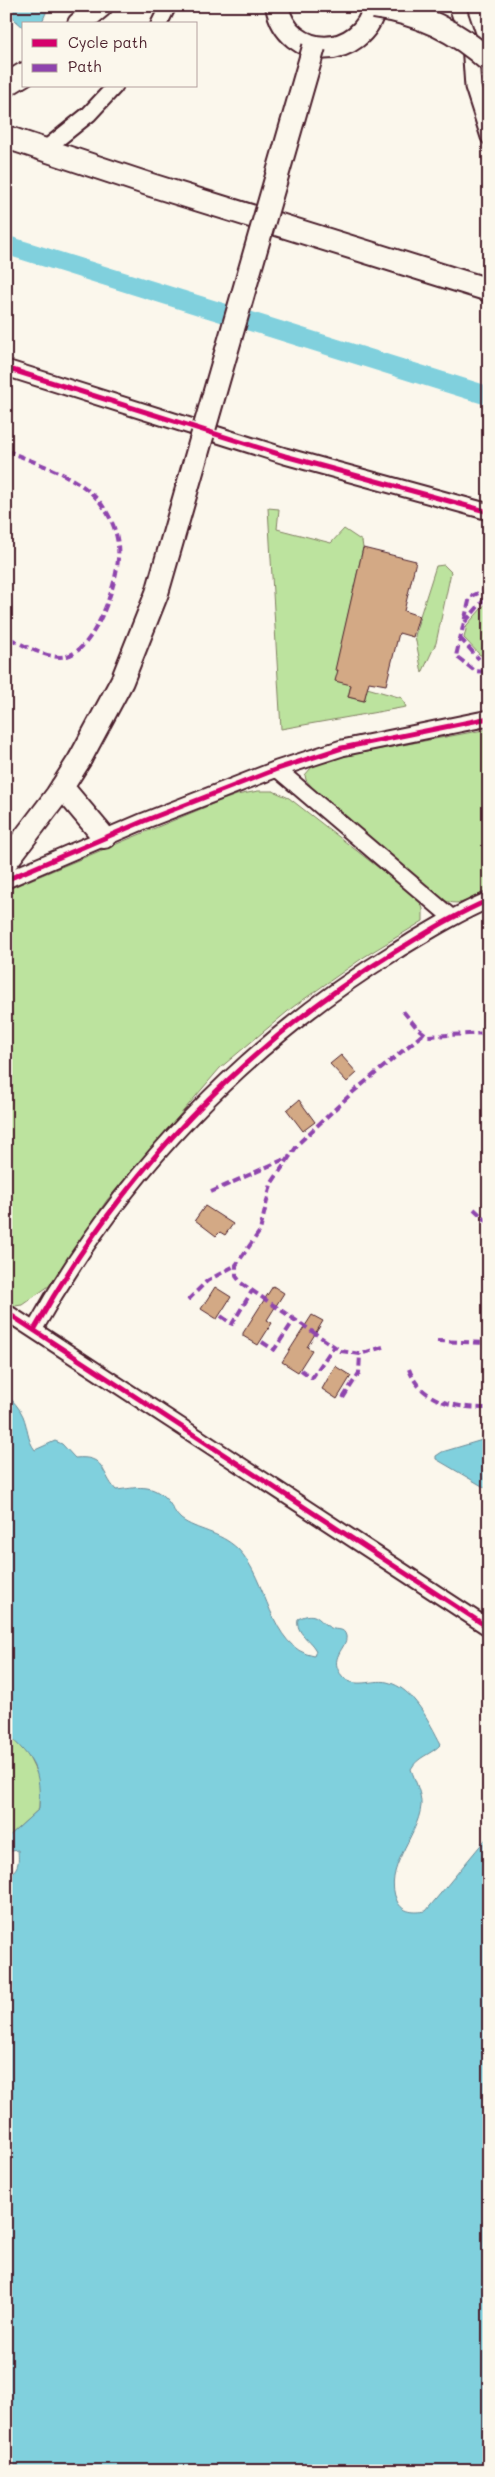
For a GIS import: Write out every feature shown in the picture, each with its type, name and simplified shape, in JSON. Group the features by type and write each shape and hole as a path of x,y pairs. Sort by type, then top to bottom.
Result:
{"main road":[{"path":"81,22 101,6"},
{"path":"277,6 286,29 294,37 314,47 337,47 358,37 371,18 374,7 396,10 439,25 458,36 489,61"},
{"path":"6,862 62,787 80,759 122,680 157,593 314,47"},
{"path":"6,85 22,75"},
{"path":"6,137 489,290"},
{"path":"62,787 104,837"}],"street":[{"path":"160,22 168,6"},
{"path":"456,6 470,44 473,87 489,137"},
{"path":"44,150 89,114 113,88"},
{"path":"6,368 285,456 489,512"},
{"path":"6,880 104,837 277,769 342,748 489,718"},
{"path":"277,769 452,918"},
{"path":"34,1330 79,1257 141,1172 212,1095 290,1025 332,993 452,918 489,900"},
{"path":"6,1312 489,1628"}],"green space":[{"path":"268,508 279,509 277,529 331,543 344,529 362,541 363,548 336,669 351,685 348,697 364,701 367,688 402,698 406,707 281,729"},
{"path":"444,565 451,572 436,643 422,673 415,636 436,566"},
{"path":"489,600 489,655 480,655 464,638 467,625"},
{"path":"489,729 489,891 468,901 449,902 434,895 326,804 306,780 305,775 311,768 321,762 348,755"},
{"path":"258,791 273,791 289,798 420,900 423,909 423,921 364,957 293,1007 220,1068 107,1200 49,1286 22,1305 15,1306 6,1302 6,890 220,801"},
{"path":"6,1733 26,1751 40,1780 39,1809 6,1839"}],"water":[{"path":"6,6 49,6 42,22 22,22 22,26 15,20"},
{"path":"6,1394 16,1404 25,1420 30,1442 35,1450 55,1441 62,1444 75,1458 92,1459 97,1462 116,1490 144,1488 156,1491 168,1501 181,1519 223,1538 238,1549 256,1577 278,1627 287,1640 299,1650 314,1656 316,1651 301,1632 298,1619 310,1615 314,1616 331,1628 344,1631 346,1640 337,1659 337,1664 338,1670 347,1681 364,1683 382,1681 397,1685 413,1698 420,1707 441,1744 417,1761 411,1769 419,1792 421,1806 414,1829 397,1865 394,1877 397,1901 402,1908 413,1912 426,1911 489,1835 489,2471 6,2471 6,1876 16,1869 18,1850 6,1852 6,1839 39,1809 39,1784 30,1759 6,1733"},
{"path":"489,1438 489,1490 436,1459 436,1456 442,1452"}],"building":[{"path":"363,548 416,561 404,611 419,616 413,637 399,633 386,685 369,682 364,701 348,697 351,685 335,681 338,670 335,670"},
{"path":"341,1055 357,1073 347,1082 330,1064"},
{"path":"299,1100 315,1122 303,1131 287,1110"},
{"path":"205,1206 233,1224 225,1235 220,1232 216,1236 195,1220"},
{"path":"273,1286 284,1293 267,1320 272,1323 258,1345 243,1336 243,1333"},
{"path":"215,1287 231,1297 217,1319 201,1309"},
{"path":"312,1315 323,1321 307,1347 312,1350 298,1372 282,1362"},
{"path":"335,1366 351,1376 337,1399 322,1389"}],"waterway":[{"path":"6,245 489,396"}],"marked path":[{"path":"6,450 70,478 93,495 102,505 112,523 117,537 118,551 114,583 103,614 87,641 77,651 67,656 52,656 6,637"},
{"path":"489,588 470,597 456,656 475,671 489,672"},
{"path":"465,622 489,594"},
{"path":"460,638 479,659"},
{"path":"403,1011 417,1028 428,1036 489,1033"},
{"path":"383,1347 360,1354 341,1351 241,1283 236,1276 236,1265 260,1231 271,1184 299,1143 353,1092 423,1034"},
{"path":"211,1192 289,1157"},
{"path":"474,1209 489,1223"},
{"path":"188,1300 207,1281 236,1265"},
{"path":"221,1316 232,1324 252,1291"},
{"path":"262,1342 274,1350 294,1320"},
{"path":"437,1341 484,1343"},
{"path":"301,1370 312,1378 334,1346"},
{"path":"343,1398 359,1373 360,1354"},
{"path":"409,1369 422,1389 431,1396 453,1405 489,1408"}],"cycle path":[{"path":"6,368 285,456 489,512"},
{"path":"6,880 144,821 277,769 342,748 489,718"},
{"path":"34,1330 68,1273 106,1218 147,1166 191,1117 238,1071 288,1028 341,988 396,951 465,911 489,900"},
{"path":"6,1312 489,1628"}]}
